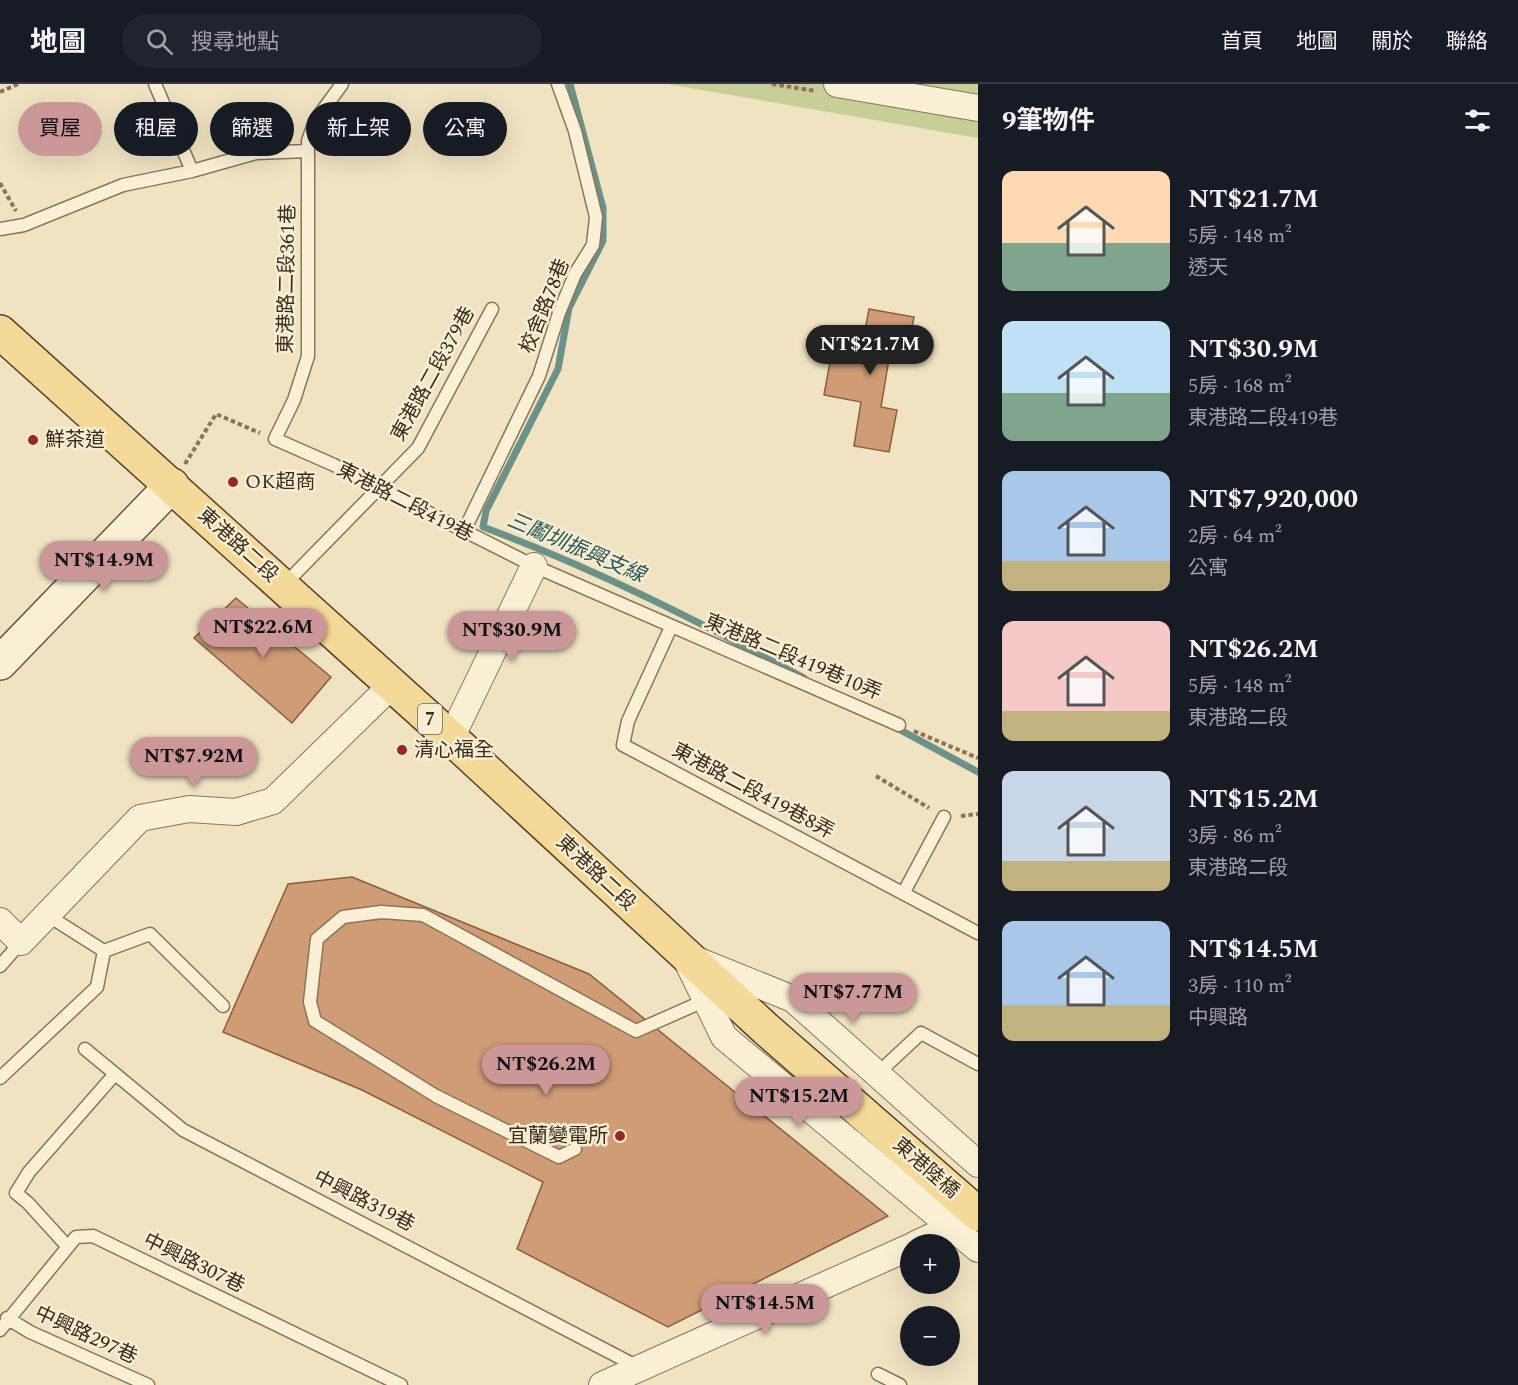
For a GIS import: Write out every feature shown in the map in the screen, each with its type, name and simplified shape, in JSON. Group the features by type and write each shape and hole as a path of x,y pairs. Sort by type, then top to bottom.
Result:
{"main road":[{"name":"東港路二段","path":"0,332 451,738 684,956"},
{"path":"0,663 172,485"},
{"name":"東港陸橋","path":"684,956 970,1219"}],"street":[{"path":"837,84 978,108"},
{"path":"451,738 534,566"},
{"path":"0,921 21,942 140,818 189,809 236,813 273,801 392,685"},
{"name":"東港路二段","path":"684,956 724,1037 970,1219 978,1249"},
{"name":"東港路二段","path":"684,956 793,999 978,1164"},
{"path":"938,1234 970,1219"},
{"path":"602,1385 900,1251"}],"lane":[{"path":"155,84 192,171"},
{"name":"東港路二段361巷","path":"329,102 342,84"},
{"name":"校舍路78巷","path":"463,533 539,376 575,274 593,245 596,218 575,131 558,84"},
{"path":"0,229 24,225 123,185 192,171 256,153 306,151"},
{"name":"東港路二段361巷","path":"275,439 294,400 308,356 308,156"},
{"name":"東港路二段379巷","path":"283,586 418,448 492,309"},
{"name":"東港路二段419巷","path":"275,439 463,533 671,627"},
{"name":"東港路二段419巷10弄","path":"671,627 899,724"},
{"name":"東港路二段419巷8弄","path":"671,627 628,721 623,745 978,933"},
{"path":"903,892 944,818"},
{"path":"575,1149 560,1157 549,1152 436,1096 315,1021 310,1002 317,939 343,917 381,912 423,915 636,1030 706,1000"},
{"path":"46,915 104,951"},
{"path":"104,951 150,934 223,1006"},
{"path":"0,966 21,942"},
{"path":"0,1078 97,987 104,951"},
{"path":"877,1074 921,1033 978,1064"},
{"name":"中興路319巷","path":"85,1049 183,1130 639,1368"},
{"path":"68,1247 16,1193 29,1172 115,1074"},
{"name":"中興路307巷","path":"0,1330 7,1318 76,1237 93,1236 401,1385"},
{"name":"中興路297巷","path":"7,1318 30,1332 148,1385"},
{"path":"878,1374 900,1385"}],"path":[{"path":"0,92 18,84"},
{"path":"0,183 24,225"},
{"path":"172,485 216,414 275,439"},
{"path":"899,724 978,758"},
{"path":"876,776 944,818"}],"green space":[{"path":"667,84 978,84 978,138"}],"building":[{"path":"869,309 914,317 907,356 890,353 881,407 897,410 889,452 854,446 861,402 824,395 832,351 840,352 842,343 862,346"},
{"path":"236,598 331,677 292,723 194,638"},
{"name":"宜蘭變電所","path":"352,877 589,974 888,1216 668,1327 517,1249 543,1182 362,1090 223,1032 288,884"}],"waterway":[{"name":"三鬮圳振興支線","path":"570,84 603,208 603,241 569,308 558,369 486,511 483,527 606,578 804,678"},
{"name":"三鬮圳振興支線","path":"893,726 978,772"}],"place":[{"name":"鮮茶道","path":"33,440"},
{"name":"OK超商","path":"233,482"},
{"name":"清心福全","path":"402,750"},
{"name":"宜蘭變電所","path":"620,1136"}]}
